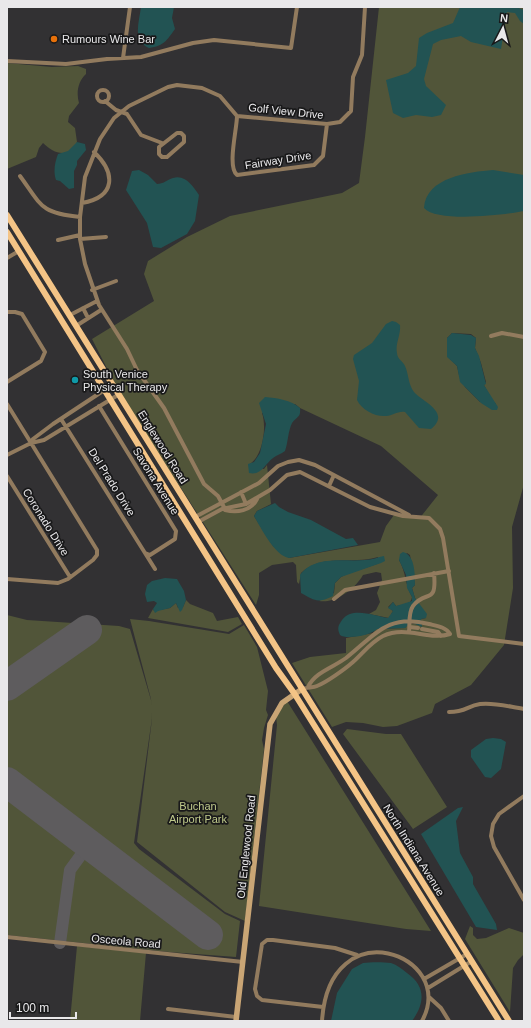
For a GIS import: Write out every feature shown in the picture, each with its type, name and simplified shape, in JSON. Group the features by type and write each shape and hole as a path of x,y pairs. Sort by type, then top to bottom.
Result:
{"main road":[{"name":"Englewood Road","path":"7,215 196,519 305,688"},
{"name":"Englewood Road","path":"7,232 276,668 294,693"},
{"path":"65,326 73,321"},
{"path":"165,486 171,490 191,521 196,519"},
{"name":"North Indiana Avenue","path":"305,688 509,1021"},
{"name":"North Indiana Avenue","path":"294,693 499,1021"}],"street":[{"path":"123,58 130,7"},
{"path":"7,61 58,65 150,56 193,43 210,41 232,41 291,48 297,7"},
{"name":"Golf View Drive","path":"224,509 213,491 204,484 164,408 137,370 127,349 101,310 92,290 80,237 80,216 85,177 94,152 106,128 122,111 140,99 168,87 177,85 202,88 220,96 237,116 328,124 340,122 351,112 353,77 362,55 365,7"},
{"path":"106,101 116,110 127,114 142,135 162,143"},
{"name":"Fairway Drive","path":"237,116 233,159 233,168 237,175 314,165 323,156 328,124"},
{"path":"177,133 181,133 184,136 184,142 167,157 162,157 159,154 162,143 177,133"},
{"path":"82,203 97,199 105,192 109,184 108,170 94,152"},
{"path":"20,176 32,196 48,210 62,215 80,216"},
{"path":"58,240 80,237 106,237"},
{"path":"7,258 19,251"},
{"path":"92,290 116,281"},
{"path":"73,321 83,308 97,301"},
{"path":"83,308 88,318"},
{"path":"73,321 88,318 101,310"},
{"path":"7,312 22,314 45,352 41,360 7,382"},
{"path":"491,336 502,333 524,337"},
{"path":"31,443 33,438 112,385"},
{"path":"7,455 31,443 44,440 118,395"},
{"path":"7,404 97,548 94,559 63,582 54,583 7,579"},
{"name":"Savona Avenue","path":"99,406 177,534 175,539 151,554 146,553"},
{"name":"Del Prado Drive","path":"61,419 155,569"},
{"path":"196,519 221,502 259,483 278,466 299,460 308,462 411,516"},
{"path":"196,519 224,509 246,504 257,498 287,475 295,473 308,475 370,508 403,516 429,518 440,529 449,570 459,636"},
{"path":"329,486 334,475"},
{"name":"Coronado Drive","path":"7,476 70,577"},
{"path":"240,492 246,504"},
{"path":"224,509 238,511 249,508 254,504 257,498"},
{"path":"334,599 345,590 449,570"},
{"path":"410,630 413,606 420,600 432,595 434,591 434,573"},
{"path":"305,688 316,677 347,657 377,631 398,622 410,621 434,625 448,630 450,634"},
{"path":"433,630 434,625"},
{"path":"305,688 316,687 346,667 372,643 384,636 393,633 420,629 433,630 438,632 441,636"},
{"path":"410,630 441,636 450,634 524,644"},
{"name":"Old Englewood Road","path":"236,1019 270,724 280,706 294,693 305,688"},
{"path":"449,712 462,712 476,705 483,704 524,709"},
{"path":"524,796 499,814 493,824 491,836 494,847 524,900"},
{"name":"Osceola Road","path":"7,937 243,962"},
{"path":"323,1007 262,1000 257,996 255,989 262,944 267,940 273,940 335,948 357,955 375,953 398,956 413,965 424,979 428,988 426,1010 422,1021"},
{"path":"424,979 467,954"},
{"path":"322,1021 323,1007 330,985 339,970 357,955"},
{"path":"428,988 472,961"},
{"path":"428,997 441,1008 449,1021"},
{"path":"168,1009 236,1019"}],"green space":[{"path":"379,7 524,7 524,484 512,527 513,588 504,645 471,685 435,704 432,713 397,726 383,727 363,723 346,722 332,727 292,663 310,657 346,653 346,638 373,633 376,629 405,628 408,623 422,625 421,619 426,618 415,598 412,588 415,585 410,555 407,553 399,560 412,597 411,600 406,604 396,606 393,602 388,607 393,611 389,618 369,614 376,610 380,602 377,593 382,580 381,573 376,572 363,575 350,590 338,598 319,601 334,593 335,583 341,577 379,563 378,557 319,563 301,573 299,584 297,582 296,565 293,562 272,565 259,573 259,595 256,605 117,388 92,339 154,301 144,274 148,261 187,237 230,216 342,193 359,183","holes":["452,333 471,334 476,338 475,348 486,382 484,385 492,400 496,404 480,402 465,387 459,375 457,366 448,357 447,338","295,404 300,408 381,446 438,495 419,519 394,515 386,526 380,542 289,558 273,546 254,516 257,511 271,504 267,465 264,469 248,465 257,456 262,442 264,434 262,413"]},
{"path":"7,63 52,67 78,66 86,69 86,74 78,87 79,103 69,116 68,122 75,128 77,142 70,151 66,153 56,152 43,143 39,148 36,157 7,169"},
{"path":"186,600 190,604 213,613 217,621 238,617 242,624 228,632 148,618 153,609 154,611 170,608 176,603 178,608 183,607"},
{"path":"7,615 27,620 119,626 130,629 151,700 152,718 134,843 139,849 225,914 240,921 236,957 169,952 7,935"},
{"name":"Buchan Airport Park","path":"130,619 229,634 244,625 257,647 268,691 266,710 268,715 262,740 264,749 245,921 225,912 137,842 152,719 151,699"},
{"path":"287,701 431,931 406,929 259,906 277,725 276,716"},
{"path":"347,729 386,734 401,734 447,807 413,829 343,734"},
{"path":"470,926 473,928 473,935 477,939 486,938 509,928 524,933 524,954 513,968 510,1012 465,939"},
{"path":"77,946 146,953 140,1021 70,1021"}],"water":[{"path":"141,7 174,7 172,18 175,29 162,44 158,46 149,48 144,45 138,36"},
{"path":"460,7 516,7 524,10 524,24 515,13 507,12 501,49 471,42 461,36 441,40 433,44 424,79 426,86 446,105 441,115 432,117 416,115 403,118 393,113 386,80 408,73 416,66 419,38 427,33 453,23"},
{"path":"77,142 85,144 86,150 77,161 74,171 74,188 69,189 60,181 56,180 55,163 58,154 68,151"},
{"path":"139,170 148,175 157,184 177,177 185,179 199,195 195,221 187,234 161,248 153,247 147,223 126,190 132,171"},
{"path":"493,170 524,175 524,211 487,216 456,217 431,213 424,208 432,189 440,183 450,178 472,172"},
{"path":"392,321 400,325 397,355 405,366 412,389 437,412 437,423 431,429 419,428 405,412 386,416 373,414 365,410 357,400 359,381 353,359 354,355 372,343 386,324"},
{"path":"452,333 471,335 476,338 475,348 479,356 486,384 484,385 498,407 497,410 492,410 481,403 460,382 457,366 447,357 447,338"},
{"path":"265,397 288,401 300,408 300,414 292,423 285,451 270,460 257,473 249,473 248,464 254,462 260,453 266,424 259,403"},
{"path":"275,503 288,512 311,520 346,539 353,538 358,545 289,558 284,556 269,541 254,516 257,511"},
{"path":"403,552 410,557 414,566 415,585 412,588 415,598 427,614 426,618 421,619 422,627 411,622 405,628 377,629 370,633 353,637 340,635 338,629 342,620 346,616 364,613 388,618 393,611 388,608 393,602 396,606 412,601 412,597 407,588 406,575 399,560 400,554"},
{"path":"384,556 385,561 381,563 341,577 335,583 333,596 323,600 316,600 301,593 300,575 313,564 330,561 368,560"},
{"path":"165,578 177,579 184,591 186,600 180,612 176,603 170,608 155,613 153,609 157,603 154,601 147,602 145,594 147,585 152,581"},
{"path":"486,739 501,739 506,742 501,769 491,778 485,777 471,757 471,750"},
{"path":"463,807 456,821 460,853 473,877 473,884 496,924 497,930 476,927 421,834 458,808"},
{"path":"363,963 391,963 399,967 418,983 422,995 419,1008 412,1021 331,1021 337,993 352,969"}],"taxiway":[{"path":"60,943 70,870 89,844"}],"runway":[{"path":"7,686 87,630"},
{"path":"7,782 208,935"}],"place":[{"name":"Rumours Wine Bar","path":"54,39"},
{"name":"South Venice Physical Therapy","path":"75,380"}]}
